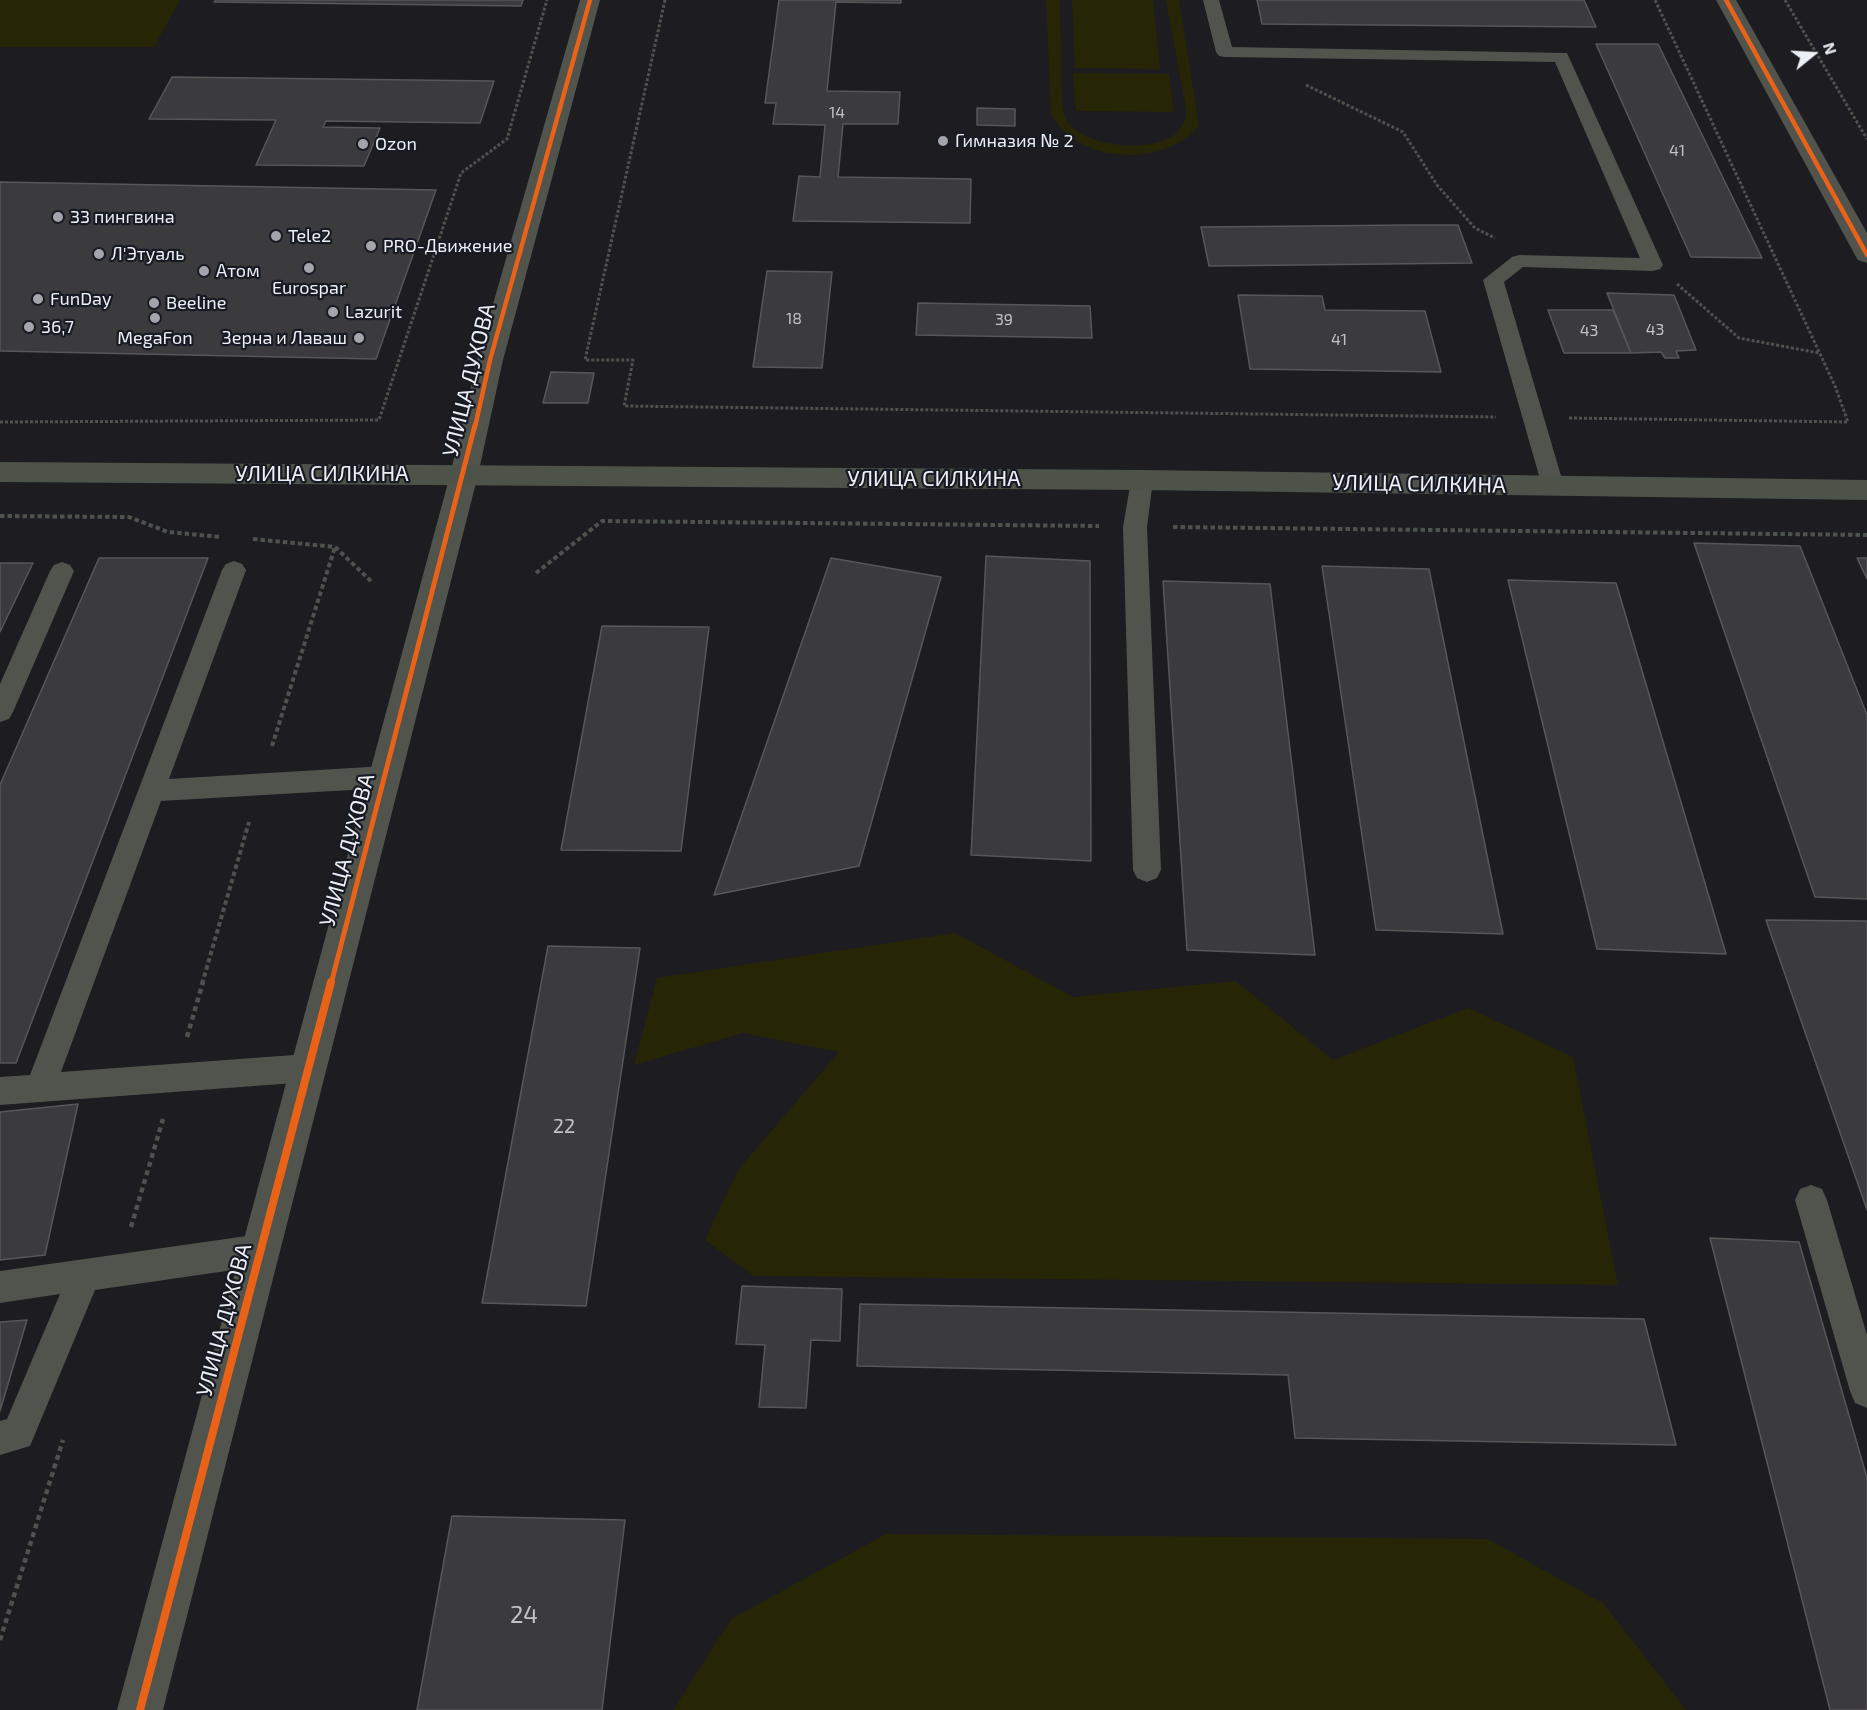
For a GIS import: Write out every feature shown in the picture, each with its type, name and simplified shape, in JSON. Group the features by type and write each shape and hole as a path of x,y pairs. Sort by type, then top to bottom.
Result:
{"main road":[{"name":"УЛИЦА СИЛКИНА","path":"0,472 1142,480 1867,490"}],"street":[{"name":"УЛИЦА ДУХОВА","path":"140,1710 464,475 490,360 590,0"},
{"path":"1726,0 1867,255"}],"lane":[{"path":"1211,0 1225,52 1561,57 1653,265 1519,261 1493,280 1553,486"},
{"path":"1142,480 1135,527 1147,870"},
{"path":"41,1086 234,570"},
{"path":"0,712 62,571"},
{"path":"151,791 385,777"},
{"path":"0,1090 309,1068"},
{"path":"1811,1200 1867,1391"},
{"path":"0,1287 84,1277 261,1250"},
{"path":"0,1438 18,1434 84,1277"}],"path":[{"path":"0,422 379,420 461,173 507,139 547,0"},
{"path":"665,0 585,360 633,360 624,406 1848,422 1819,353 1655,0"},
{"path":"1785,0 1867,139"},
{"path":"1303,83 1403,132 1437,185 1475,228 1546,262"},
{"path":"1653,265 1705,306 1739,338 1819,353"},
{"path":"0,516 129,517 168,532 224,537"},
{"path":"536,573 602,521 1867,535"},
{"path":"246,539 335,547 372,582"}],"shaded area":[{"path":"0,0 180,0 154,47 0,47"},
{"path":"1046,0 1060,0 1062,107 1069,124 1079,133 1094,139 1129,146 1164,141 1176,133 1185,121 1186,108 1166,0 1179,0 1199,125 1184,139 1165,149 1144,154 1122,155 1100,151 1080,143 1063,131 1051,114"},
{"path":"1072,0 1153,0 1160,69 1075,68"},
{"path":"1073,73 1169,74 1174,112 1076,111"},
{"path":"955,933 1073,997 1236,981 1333,1060 1468,1008 1573,1057 1618,1285 754,1276 705,1240 738,1170 839,1052 743,1033 634,1065 657,978"},
{"path":"886,1534 1488,1539 1604,1604 1686,1710 673,1710 731,1619"}],"building":[{"path":"216,0 523,0 521,6 214,2"},
{"path":"779,0 901,0 901,3 836,2 827,91 900,92 898,124 843,124 838,177 971,179 970,223 793,221 799,176 820,177 825,125 773,124 776,103 765,103"},
{"path":"1257,0 1584,0 1596,27 1262,24"},
{"path":"1596,44 1658,44 1762,258 1691,257"},
{"path":"172,77 494,81 480,123 326,121 323,127 380,128 364,166 256,165 276,120 149,119"},
{"path":"977,108 1015,109 1015,126 977,125"},
{"name":"Атом","path":"0,182 436,190 376,359 0,351"},
{"path":"1458,225 1472,263 1209,266 1201,227"},
{"path":"767,271 832,272 822,368 753,367"},
{"path":"1607,293 1674,295 1696,350 1676,351 1679,358 1665,358 1661,352 1631,353"},
{"path":"1238,295 1322,296 1325,310 1425,311 1441,372 1250,369"},
{"path":"918,303 1090,306 1092,338 916,335"},
{"path":"1548,310 1613,310 1631,353 1564,353"},
{"path":"551,372 594,373 588,403 543,403"},
{"path":"1694,543 1800,546 1867,715 1867,899 1815,897"},
{"path":"986,556 1090,561 1091,861 971,855"},
{"path":"99,558 208,558 16,1063 0,1063 0,785"},
{"path":"831,558 941,577 859,866 714,895"},
{"path":"1857,558 1867,558 1867,579"},
{"path":"0,563 33,563 0,632"},
{"path":"1322,566 1429,569 1503,934 1376,930"},
{"path":"1508,580 1616,583 1726,954 1597,949"},
{"path":"1163,581 1270,584 1315,955 1187,950"},
{"path":"602,626 709,627 681,851 561,850"},
{"path":"1766,920 1867,921 1867,1210"},
{"path":"548,946 640,948 586,1306 482,1303"},
{"path":"78,1104 45,1255 0,1260 0,1112"},
{"path":"1710,1238 1799,1242 1867,1478 1867,1710 1830,1710"},
{"path":"742,1286 842,1289 840,1341 811,1340 806,1408 759,1407 765,1345 736,1344"},
{"path":"860,1304 1644,1319 1676,1445 1295,1438 1288,1375 857,1366"},
{"path":"27,1320 0,1411 0,1322"},
{"path":"452,1516 625,1520 602,1710 417,1710"}],"cycle path":[{"path":"140,1710 464,475 490,360 590,0"},
{"path":"1726,0 1867,255"}],"place":[{"name":"Гимназия № 2","path":"943,141"},
{"name":"Ozon","path":"363,144"},
{"name":"33 пингвина","path":"58,217"},
{"name":"Tele2","path":"276,236"},
{"name":"PRO-Движение","path":"371,246"},
{"name":"Л'Этуаль","path":"99,254"},
{"name":"Eurospar","path":"309,268"},
{"name":"Атом","path":"204,271"},
{"name":"FunDay","path":"38,299"},
{"name":"Beeline","path":"154,303"},
{"name":"Lazurit","path":"333,312"},
{"name":"MegaFon","path":"155,318"},
{"name":"36,7","path":"29,327"},
{"name":"Зерна и Лаваш","path":"359,338"}]}
